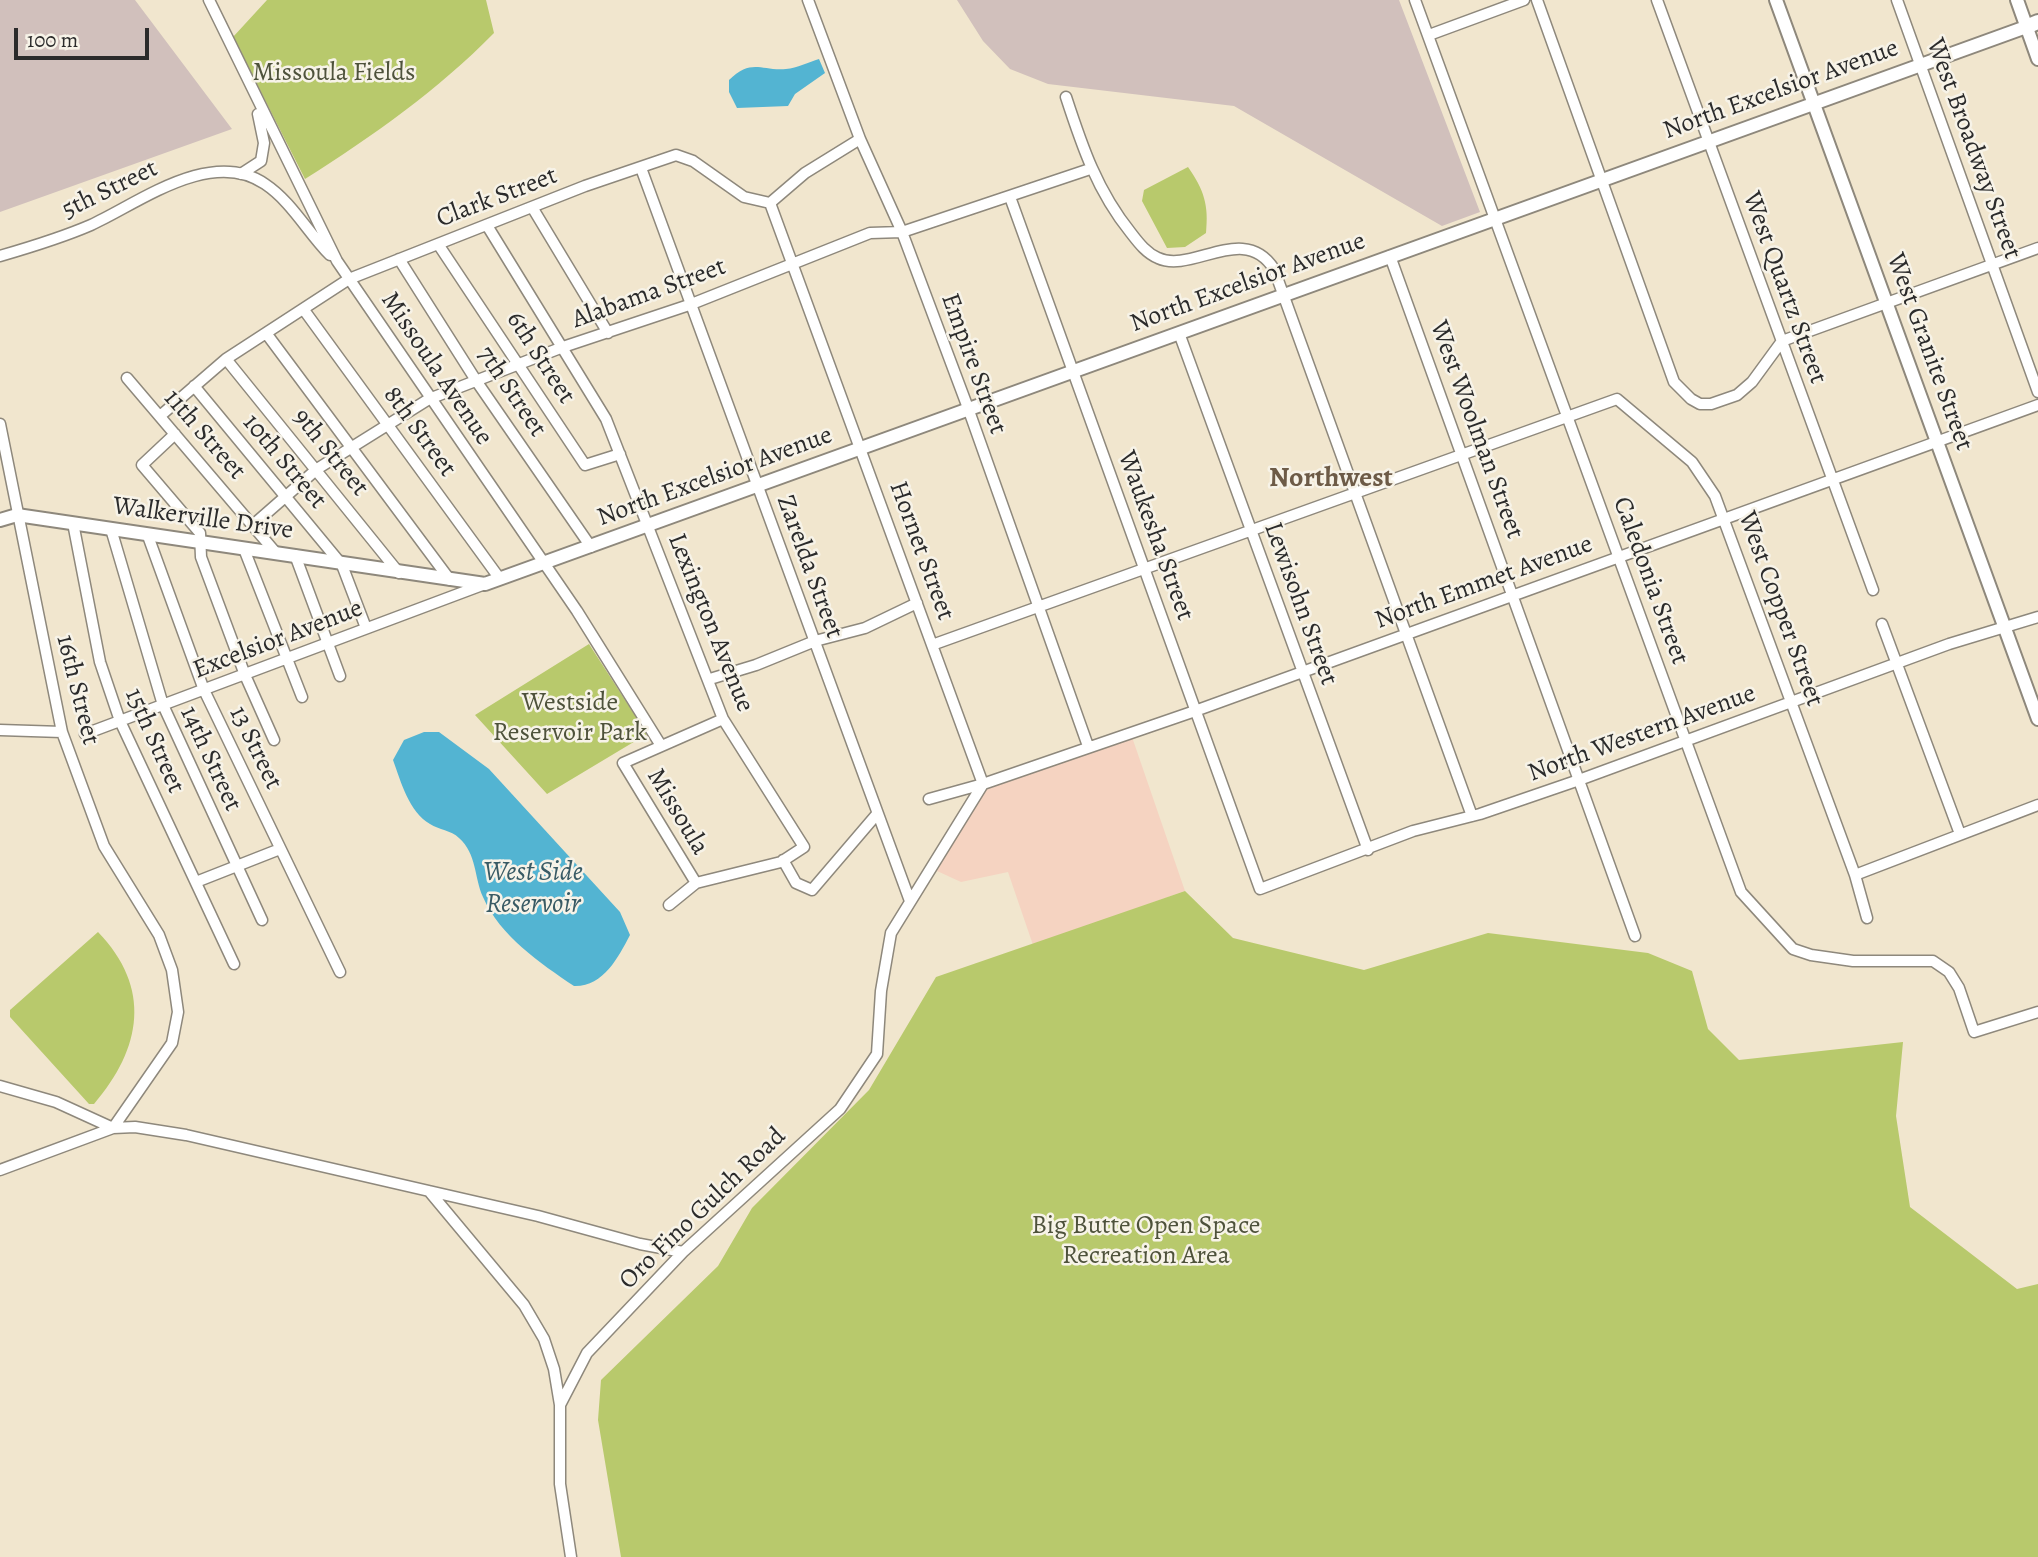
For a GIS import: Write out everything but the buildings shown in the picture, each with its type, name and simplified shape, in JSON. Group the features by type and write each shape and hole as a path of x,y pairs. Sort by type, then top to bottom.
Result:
{"street":[{"name":"Missoula Avenue","path":"209,0 337,261 429,399 544,563 660,744"},
{"name":"Empire Street","path":"808,0 860,139 902,232 968,408 1088,746"},
{"name":"Caledonia Street","path":"1415,0 1741,892 1793,949 1811,955 1853,961 1933,961 1950,972 1959,988 1974,1032 2038,1012"},
{"path":"1429,35 1524,0"},
{"path":"1537,0 1674,382 1690,399 1700,404 1711,404 1737,395 1752,382 1782,341 2038,248"},
{"name":"West Quartz Street","path":"1657,0 1873,590"},
{"name":"West Granite Street","path":"1776,0 2038,719"},
{"name":"West Broadway Street","path":"1897,0 2038,392"},
{"path":"2017,0 2032,24 2038,59"},
{"name":"North Excelsior Avenue","path":"485,584 2032,24"},
{"path":"1066,97 1090,169 1127,229 1147,251 1161,260 1178,260 1222,249 1247,251 1270,264 1285,295 1472,816"},
{"path":"241,174 261,161 264,143 256,100"},
{"path":"770,203 804,173 860,139"},
{"name":"Clark Street","path":"160,416 226,359 349,279 488,227 532,207 676,155 693,161 744,197 770,203"},
{"name":"Zarelda Street","path":"641,168 689,305 910,901"},
{"name":"Alabama Street","path":"253,525 317,470 429,399 563,347 689,305 870,233 902,232 1090,169"},
{"name":"5th Street","path":"0,256 56,240 181,179 205,174 241,174 264,183 283,199 337,261"},
{"name":"Waukesha Street","path":"1010,197 1260,889"},
{"name":"Hornet Street","path":"770,203 794,262 983,784"},
{"path":"532,207 608,333"},
{"name":"Lexington Avenue","path":"488,227 606,419 723,719 804,847 783,860"},
{"name":"6th Street","path":"438,244 585,466 620,454"},
{"name":"West Woolman Street","path":"1390,256 1635,936"},
{"name":"7th Street","path":"399,259 477,382 591,547"},
{"name":"8th Street","path":"304,310 500,579"},
{"path":"266,333 450,580"},
{"name":"Lewisohn Street","path":"1179,333 1368,850"},
{"name":"9th Street","path":"226,359 400,573"},
{"name":"11th Street","path":"127,378 276,553"},
{"name":"10th Street","path":"194,386 342,565 366,628"},
{"name":"West Copper Street","path":"1568,416 1616,399 1703,474 1725,519 1855,875 1867,919"},
{"name":"North Emmet Avenue","path":"929,799 983,784 1195,711 2038,405"},
{"path":"932,645 1568,416"},
{"name":"16th Street","path":"0,424 62,732 104,846 116,870 159,934 172,970 178,1012 172,1043 113,1128"},
{"path":"175,434 142,466 198,530 201,557 245,675 274,740"},
{"name":"Walkerville Drive","path":"0,520 17,515 485,584"},
{"name":"15th Street","path":"73,523 103,673 120,721 234,964"},
{"name":"14th Street","path":"111,529 163,705 262,920"},
{"name":"13 Street","path":"148,536 204,690 340,972"},
{"path":"244,549 285,660 302,697"},
{"path":"295,555 340,676"},
{"name":"Excelsior Avenue","path":"85,734 485,584"},
{"path":"709,679 756,665 815,641 864,628 917,603"},
{"name":"North Western Avenue","path":"1260,889 1413,831 1472,816 1579,780 2038,617"},
{"path":"1882,624 1960,834"},
{"path":"660,744 723,719"},
{"path":"0,730 62,732"},
{"name":"Missoula","path":"660,744 623,762 696,883"},
{"path":"910,901 983,784"},
{"path":"1855,875 2038,805"},
{"path":"669,905 696,883 783,860 796,883 812,890 877,814"},
{"path":"196,881 280,849"},
{"name":"Oro Fino Gulch Road","path":"571,1557 560,1484 560,1405 587,1353 683,1252 840,1109 877,1054 881,990 891,933 910,901"},
{"path":"0,1086 56,1102 113,1128"},
{"path":"0,1170 113,1128 135,1127 186,1135 683,1252"},
{"path":"429,1191 524,1305 544,1339 554,1369 560,1405"}],"shaded area":[{"path":"0,0 135,0 232,129 0,212"},
{"path":"957,0 1399,0 1480,212 1442,226 1234,106 1048,84 1010,69 983,41"},
{"path":"1132,737 1185,891 1033,945 1008,872 961,882 937,871 976,801 989,787"}],"green space":[{"name":"Missoula Fields","path":"267,0 486,0 494,33 450,74 404,111 305,179 233,37"},
{"path":"1188,167 1204,198 1206,233 1185,247 1167,248 1142,201 1144,190"},
{"name":"Westside Reservoir Park","path":"589,644 647,734 547,794 475,715"},
{"name":"Big Butte Open Space Recreation Area","path":"1185,891 1233,938 1364,970 1488,933 1648,953 1692,971 1708,1029 1739,1060 1903,1042 1896,1116 1910,1207 2017,1289 2038,1284 2038,1557 621,1557 598,1420 601,1380 718,1266 752,1208 869,1090 936,977"},
{"path":"98,932 115,953 127,975 133,996 134,1018 131,1040 122,1061 94,1104 89,1104 10,1017 10,1010"}],"water":[{"path":"819,59 825,73 795,94 788,106 737,108 729,92 729,80 744,69 786,69"},
{"name":"West Side Reservoir","path":"424,732 439,732 489,769 620,912 630,935 615,962 593,982 574,986 522,948 490,911 465,844 456,835 430,824 416,812 393,760 404,740"}],"district":[{"name":"Northwest","path":"1331,479"}]}
